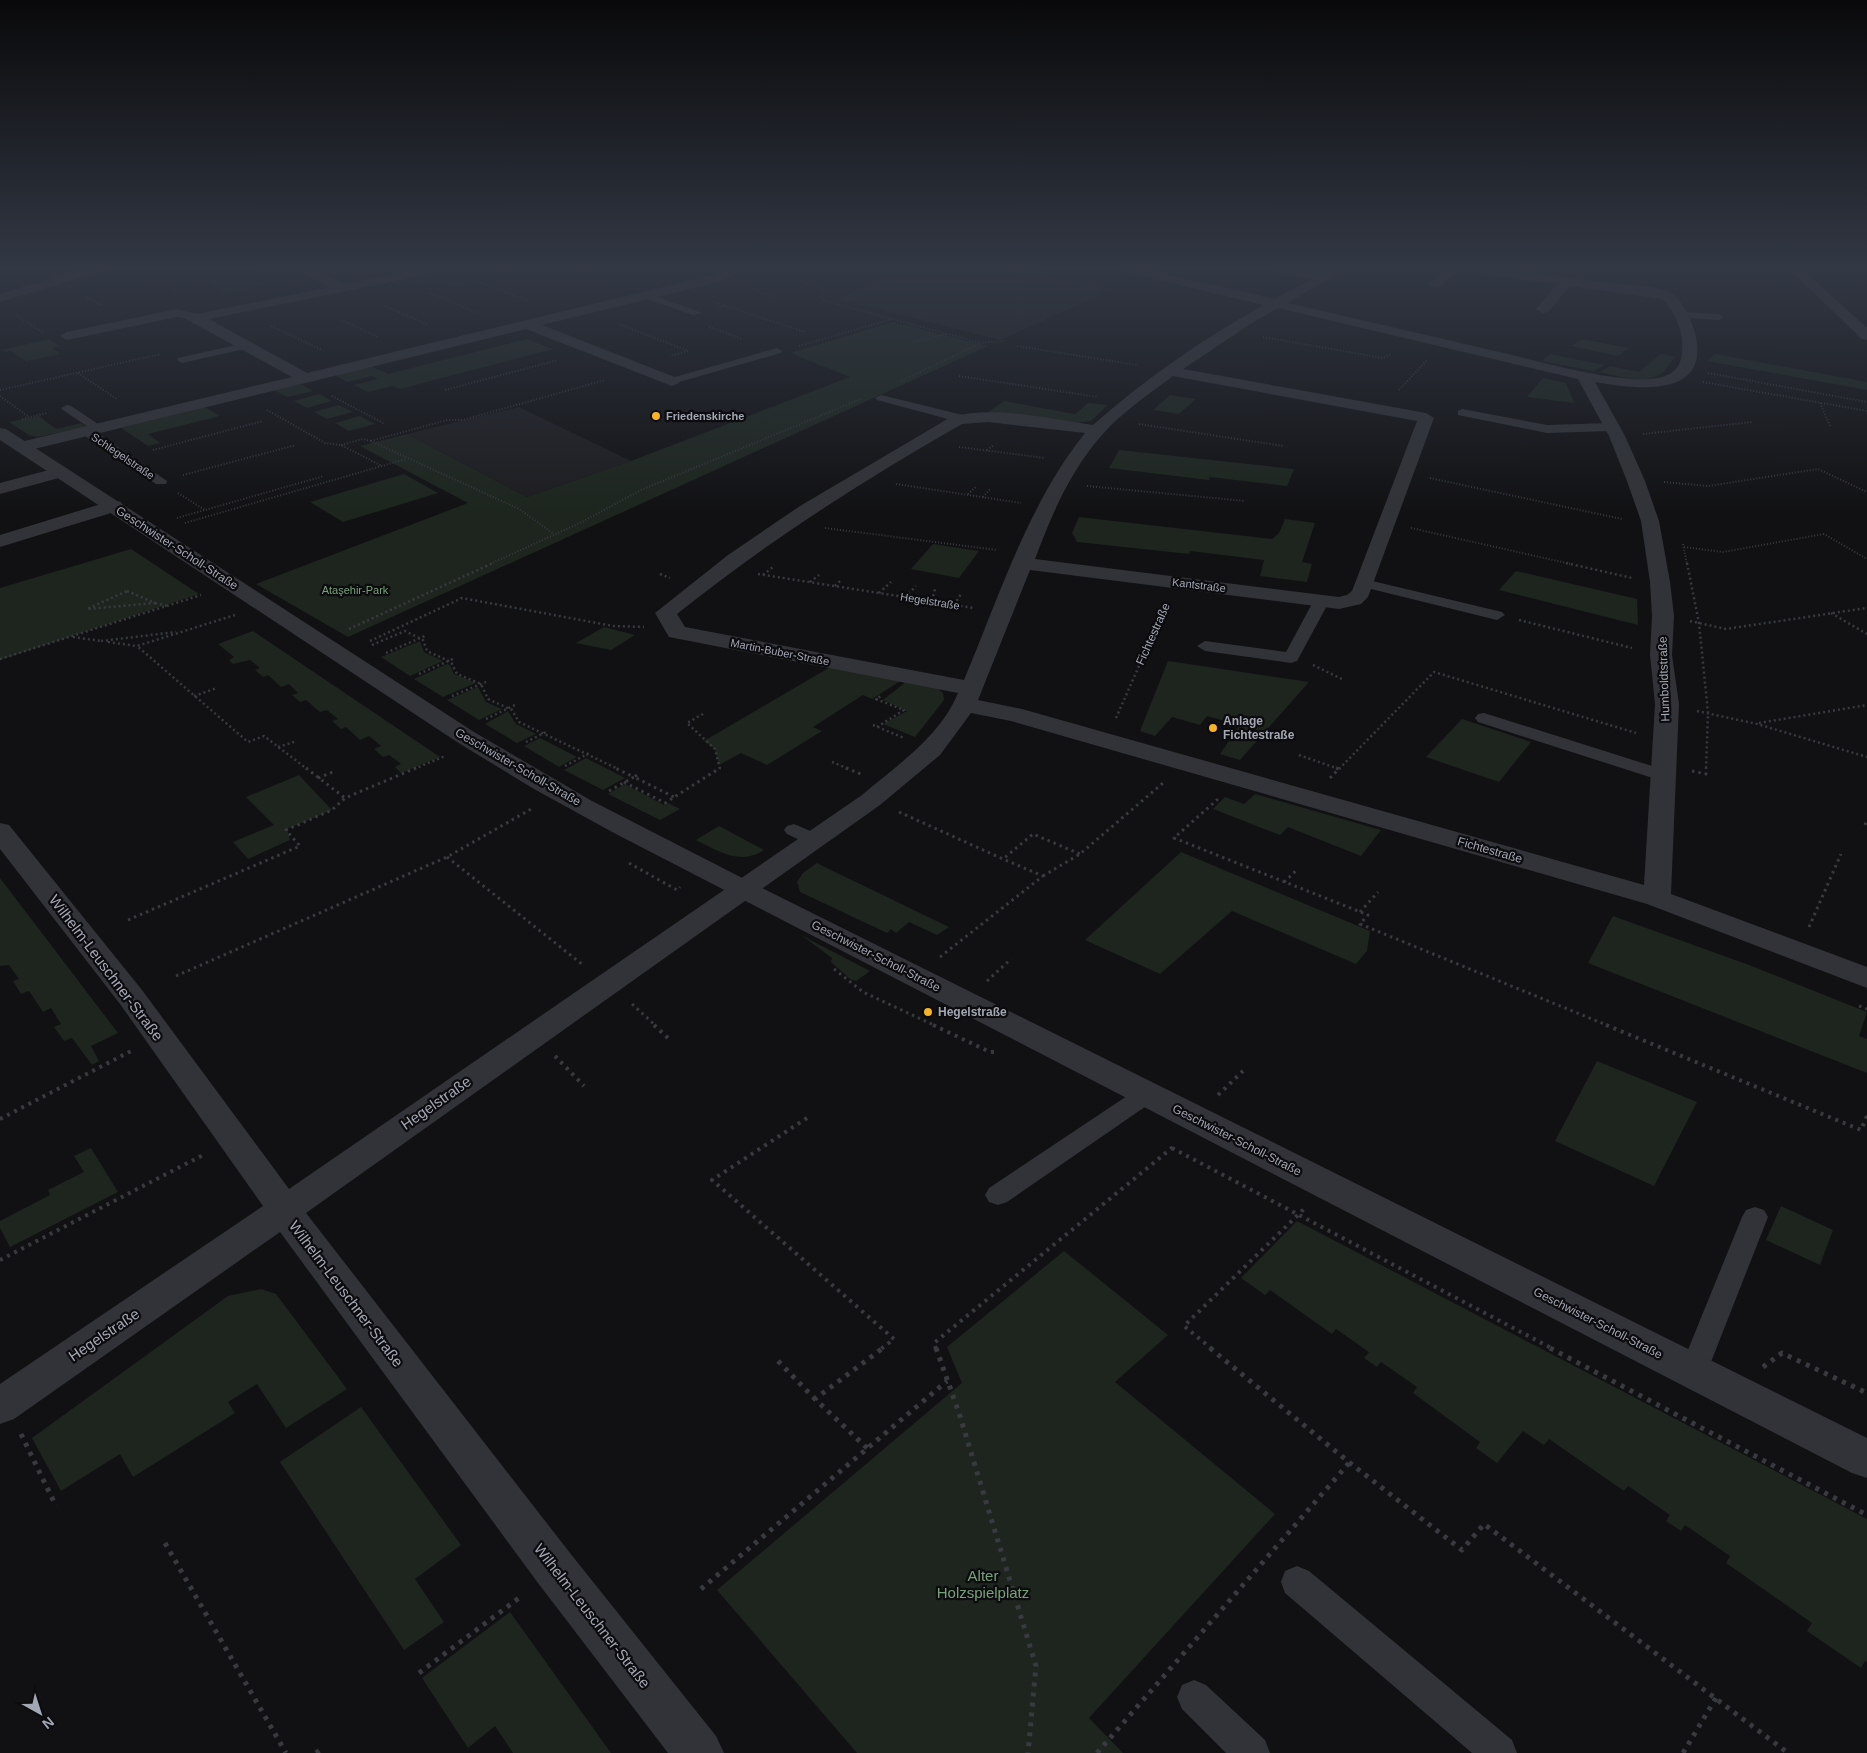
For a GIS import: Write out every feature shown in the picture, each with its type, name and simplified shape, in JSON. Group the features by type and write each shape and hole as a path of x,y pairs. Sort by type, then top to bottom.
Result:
{"street":[{"path":"256,352 303,378"},
{"name":"Schlegelstraße","path":"22,447 410,352"},
{"path":"597,352 672,381"},
{"name":"Hegelstraße","path":"0,1406 284,1211 342,1168 815,840 871,800 930,750 969,697 1046,507 1072,461 1102,425 1128,402 1199,352"},
{"path":"1479,352 1584,376 1646,383 1663,382 1681,374 1690,352"},
{"name":"Kantstraße","path":"1025,558 1176,582 1339,603 1354,600 1361,593 1426,418 1399,411 1170,371"},
{"name":"Humboldtstraße","path":"1584,376 1611,427 1636,481 1650,521 1660,582 1663,616 1661,655 1667,704 1665,776 1657,898"},
{"path":"674,629 666,613 720,568 856,478 919,441 963,419 971,417 1102,425"},
{"name":"Geschwister-Scholl-Straße","path":"7,427 22,447 428,711 474,744 560,793 744,890 1147,1094 1209,1109 1328,1187 1867,1459"},
{"path":"0,489 60,472"},
{"path":"0,541 114,506"},
{"name":"Martin-Buber-Straße","path":"674,629 677,632 908,677 969,697"},
{"name":"Fichtestraße","path":"969,697 1014,714 1657,898 1867,978"},
{"name":"Wilhelm-Leuschner-Straße","path":"0,831 131,997 266,1183 284,1211 554,1568 699,1753"}],"lane":[{"path":"182,360 219,352"},
{"path":"672,381 774,352"},
{"path":"881,398 963,419"},
{"path":"67,408 92,430"},
{"path":"1462,413 1547,430 1611,427"},
{"name":"Schlegelstraße","path":"92,430 125,457 161,482"},
{"path":"1364,583 1497,615"},
{"path":"1205,646 1291,658 1322,600"},
{"path":"1484,718 1665,776"},
{"path":"794,830 815,840"},
{"path":"998,1196 1147,1094"},
{"path":"1693,1372 1755,1217"},
{"path":"1297,1582 1499,1753"},
{"path":"1194,1697 1252,1753"}],"path":[{"path":"445,390 592,352"},
{"path":"340,445 363,439 371,440 447,420 463,420 638,368 683,352"},
{"path":"893,385 963,352"},
{"path":"1053,352 1170,371"},
{"path":"1348,352 1383,358"},
{"path":"0,390 165,354"},
{"path":"1399,411 1403,405 1394,395 1427,361"},
{"path":"78,373 143,417"},
{"path":"1681,374 1867,402"},
{"path":"1681,374 1867,411"},
{"path":"959,376 1094,398 1122,395 1128,402"},
{"path":"303,378 384,424"},
{"path":"0,384 6,388"},
{"path":"238,394 325,443 340,445 382,466"},
{"path":"0,396 30,417"},
{"path":"319,641 555,534 641,490 866,396"},
{"path":"1820,403 1830,426"},
{"path":"7,427 30,417 67,408"},
{"path":"125,457 263,421"},
{"path":"1641,434 1752,422"},
{"path":"1102,425 1283,446"},
{"path":"371,440 406,460 519,509 555,534"},
{"path":"161,482 296,445"},
{"path":"988,450 994,445"},
{"path":"1004,453 1072,461"},
{"path":"149,529 406,460"},
{"path":"1636,481 1708,486 1818,469 1867,492"},
{"path":"1405,472 1623,519 1650,521"},
{"path":"149,529 205,510 324,476"},
{"path":"856,478 1027,504"},
{"path":"161,482 205,510"},
{"path":"1083,485 1245,501"},
{"path":"968,495 977,486"},
{"path":"983,497 991,488"},
{"path":"787,523 913,540 1025,558"},
{"path":"1388,523 1622,577 1660,582"},
{"path":"1685,770 1706,774 1708,713 1699,623 1684,547 1723,552 1824,534 1867,559"},
{"path":"763,575 773,567"},
{"path":"720,568 835,586 842,579"},
{"path":"810,582 819,575"},
{"path":"879,593 891,582"},
{"name":"Fichtestraße","path":"1106,740 1176,582"},
{"path":"0,659 232,584"},
{"name":"Hegelstraße","path":"835,586 1002,612"},
{"path":"905,597 916,586"},
{"path":"932,601 935,589"},
{"path":"155,603 87,609 127,591 167,606"},
{"path":"954,605 961,594"},
{"path":"375,644 368,640 462,598 613,626 674,629"},
{"path":"70,637 137,646 265,606"},
{"path":"1663,616 1726,629 1867,608"},
{"path":"1831,613 1867,634"},
{"path":"1497,615 1661,655"},
{"path":"101,641 184,631"},
{"path":"368,647 404,631 420,638 428,651 449,661 457,674 481,684 488,699 512,710 519,722 636,776 674,797"},
{"path":"382,655 427,635"},
{"path":"137,646 248,742 264,736 345,798"},
{"path":"415,676 454,658"},
{"path":"1311,664 1344,680"},
{"path":"1338,782 1328,780 1434,672 1665,742"},
{"path":"878,726 904,710 876,699 908,677"},
{"path":"448,697 486,682"},
{"path":"194,696 216,688"},
{"path":"1667,704 1757,724 1867,757"},
{"path":"485,720 514,705"},
{"path":"1757,724 1867,705"},
{"path":"624,782 665,803 720,769 716,749 704,741 687,722 703,714"},
{"path":"873,725 905,738"},
{"path":"531,739 548,731"},
{"path":"278,747 294,742"},
{"path":"128,920 300,846 286,830 332,810 345,798 474,744"},
{"path":"573,762 591,752"},
{"path":"1299,755 1339,769"},
{"path":"832,762 863,775"},
{"path":"918,977 951,948 1043,876 1080,854 1161,786 1185,762"},
{"path":"318,778 335,771"},
{"path":"614,787 636,776"},
{"path":"1240,778 1174,838 1368,915 1360,924 1861,1130 1867,1116"},
{"path":"176,976 447,857 560,793"},
{"path":"871,800 1043,876"},
{"path":"1865,824 1867,819"},
{"path":"1003,859 1033,834 1080,854"},
{"path":"1798,952 1841,854"},
{"path":"447,857 591,971"},
{"path":"1284,882 1298,869"},
{"path":"1360,912 1378,892"},
{"path":"981,986 1011,959"},
{"path":"832,967 863,992 990,1052 998,1052"},
{"path":"626,997 668,1038"},
{"path":"1858,1005 1867,1009"},
{"path":"0,1118 136,1049"},
{"path":"551,1051 584,1086"},
{"path":"1028,1753 1036,1666 934,1343 1172,1148 1244,1071"},
{"path":"807,1118 712,1180 894,1339 815,1399"},
{"path":"1172,1148 1867,1515"},
{"path":"0,1260 212,1150"},
{"path":"1328,1187 1184,1326 1350,1463 1462,1550 1484,1524 1788,1753"},
{"path":"778,1361 867,1448"},
{"path":"701,1589 947,1381"},
{"path":"20,1433 56,1506"},
{"path":"1097,1753 1350,1463"},
{"path":"165,1542 286,1753"},
{"path":"419,1673 519,1598"},
{"path":"1683,1753 1716,1698"},
{"path":"316,1753 323,1748"}],"shaded area":[{"path":"519,407 631,461 527,497 407,434"}],"green space":[{"path":"12,352 58,352 61,354 26,361"},
{"path":"476,352 542,352 400,389 392,386 368,392 354,385 378,379 372,376 347,382 335,375 371,366 388,374"},
{"name":"Ataşehir-Park","path":"975,352 348,637 256,584 468,503 360,446 407,434 527,497 631,461 850,377 790,353"},
{"path":"1598,352 1624,352 1618,356"},
{"path":"1550,354 1604,365 1594,371 1541,361"},
{"path":"1661,354 1675,357 1662,373 1655,377 1640,379 1600,372 1610,366 1639,372"},
{"path":"1715,354 1867,382 1867,390 1707,361"},
{"path":"1543,378 1566,383 1574,403 1527,397"},
{"path":"301,384 313,391 287,397 274,390"},
{"path":"320,394 332,401 307,408 294,401"},
{"path":"1170,395 1196,399 1179,414 1153,410"},
{"path":"1004,401 1075,414 1088,403 1108,405 1091,421 1076,423 988,412"},
{"path":"339,405 353,412 327,419 314,412"},
{"path":"205,407 220,416 148,434 160,443 148,446 121,428"},
{"path":"39,416 56,429 81,423 86,427 37,437 29,435 9,422"},
{"path":"360,416 375,424 349,431 335,423"},
{"path":"1119,450 1294,469 1287,486 1210,477 1209,480 1109,468"},
{"path":"404,474 438,493 343,522 310,502"},
{"path":"1079,517 1272,539 1279,533 1285,519 1315,523 1302,562 1312,564 1307,582 1260,576 1264,560 1190,551 1189,554 1077,542 1072,533"},
{"path":"933,544 979,551 959,578 911,569"},
{"path":"131,549 199,594 0,660 0,588"},
{"path":"1516,571 1637,599 1638,625 1499,590"},
{"path":"604,627 635,635 611,650 576,643"},
{"path":"253,631 440,757 401,773 395,767 401,764 389,755 383,757 374,749 381,746 369,736 360,740 346,727 341,729 332,721 338,719 327,710 320,712 306,700 300,702 292,695 298,693 289,684 281,687 268,675 263,677 255,670 260,668 250,660 233,664 229,660 234,657 218,644"},
{"path":"420,641 424,652 443,661 410,676 381,657"},
{"path":"1168,661 1309,682 1240,760 1220,754 1240,725 1207,716 1200,725 1172,717 1155,736 1140,731"},
{"path":"447,664 450,665 454,674 476,683 443,697 414,679"},
{"path":"832,666 902,680 872,699 863,695 813,727 822,731 767,765 741,753 719,765 715,749 704,741"},
{"path":"907,681 936,687 943,693 944,700 915,737 883,724 907,711 883,700"},
{"path":"478,687 486,702 502,709 479,720 447,700"},
{"path":"508,711 516,724 536,734 517,743 485,724"},
{"path":"1462,719 1531,742 1499,782 1426,757"},
{"path":"540,738 577,757 559,767 524,746"},
{"path":"586,758 625,778 603,790 564,770"},
{"path":"299,775 332,810 287,829 290,840 248,859 233,842 274,825 246,797"},
{"path":"625,784 664,805 668,803 680,809 660,820 608,794"},
{"path":"1255,794 1381,830 1361,856 1288,827 1280,835 1213,809 1225,797 1244,804"},
{"path":"719,826 764,850 755,855 738,857 721,852 696,840"},
{"path":"1181,852 1370,931 1367,951 1356,964 1232,911 1160,974 1085,940"},
{"path":"817,863 949,927 937,935 909,922 896,933 891,929 887,933 800,892 797,882 803,873"},
{"path":"0,878 118,1033 91,1046 99,1061 92,1065 72,1038 64,1041 54,1027 61,1024 51,1008 43,1012 29,991 21,994 13,981 19,979 9,965 0,966"},
{"path":"1613,916 1749,965 1867,1012 1859,1036 1867,1039 1867,1073 1588,963"},
{"path":"801,935 870,971 856,981 850,979 831,962 832,958"},
{"path":"1597,1061 1697,1102 1654,1186 1555,1141"},
{"path":"91,1148 118,1192 10,1247 0,1228 0,1221 50,1195 48,1190 84,1172 74,1156"},
{"path":"1781,1206 1833,1230 1820,1265 1766,1240"},
{"path":"1297,1221 1867,1519 1867,1662 1865,1661 1861,1668 1807,1631 1812,1623 1726,1563 1730,1556 1685,1525 1681,1531 1666,1521 1670,1515 1628,1486 1624,1491 1549,1439 1544,1445 1523,1431 1497,1463 1476,1448 1480,1442 1413,1393 1417,1387 1381,1362 1377,1367 1364,1358 1369,1352 1336,1329 1332,1334 1270,1290 1265,1295 1241,1278"},
{"name":"Alter Holzspielplatz","path":"1064,1251 1168,1335 1115,1382 1275,1514 1089,1718 1123,1753 857,1753 717,1590 962,1383 947,1347"},
{"path":"261,1289 276,1294 347,1389 286,1428 257,1384 228,1402 235,1413 133,1477 120,1454 61,1491 32,1438 228,1296"},
{"path":"361,1407 461,1545 415,1579 444,1622 404,1650 280,1462"},
{"path":"510,1612 611,1753 513,1753 495,1726 468,1748 422,1678"}],"place":[{"name":"Friedenskirche","path":"656,416"},
{"name":"Anlage Fichtestraße","path":"1213,728"},
{"name":"Hegelstraße","path":"928,1012"}]}
